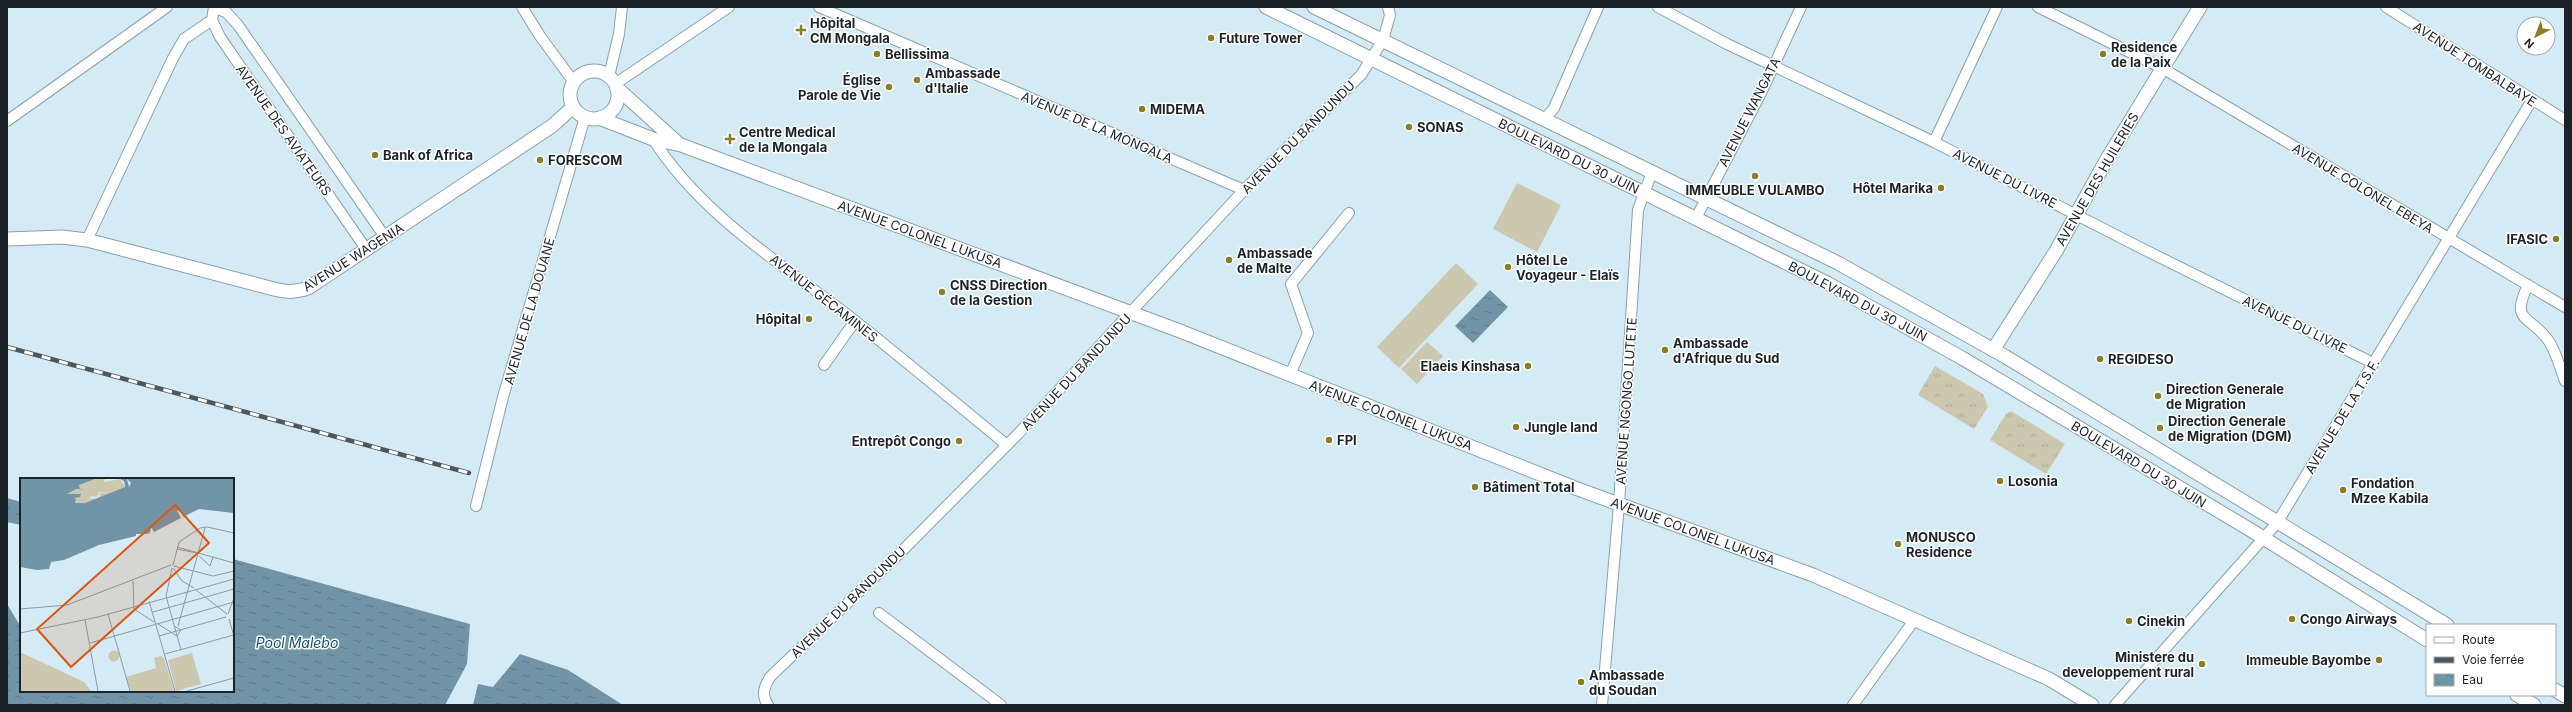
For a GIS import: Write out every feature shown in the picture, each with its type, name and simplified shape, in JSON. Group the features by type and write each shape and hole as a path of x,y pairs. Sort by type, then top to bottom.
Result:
{"main road":[{"name":"BOULEVARD DU 30 JUIN","path":"1266,7 1373,58 1827,283 1962,358 2263,538 2426,639"},
{"name":"BOULEVARD DU 30 JUIN","path":"1314,7 1838,263 1993,350 2445,624"},
{"name":"AVENUE DES HUILERIES","path":"1993,350 2056,251 2162,68 2200,7"},
{"path":"586,71 602,72 614,82 618,97 615,107 608,114 599,118 584,117 573,107 569,94 573,81 586,71"},
{"name":"AVENUE COLONEL LUKUSA","path":"614,82 681,145"},
{"name":"AVENUE WAGENIA","path":"7,239 62,237 87,240 289,292 308,288 552,126 573,107"},
{"name":"AVENUE COLONEL LUKUSA","path":"599,118 653,139 681,145 1132,313 1619,504 1813,575 2049,679 2092,705"},
{"path":"2556,691 2565,696"},
{"path":"2519,696 2534,705"}],"street":[{"path":"7,121 167,7"},
{"path":"522,7 540,36 573,81"},
{"path":"614,82 622,7"},
{"path":"614,82 729,7"},
{"name":"AVENUE DE LA MONGALA","path":"819,7 1244,190"},
{"path":"1544,120 1554,108 1598,7"},
{"name":"AVENUE DU LIVRE","path":"1658,7 1773,67 1934,142 2076,215 2373,363"},
{"name":"AVENUE WANGATA","path":"1696,218 1802,7"},
{"path":"1934,142 1997,7"},
{"path":"2038,7 2162,68"},
{"name":"AVENUE TOMBALBAYE","path":"2386,7 2565,120"},
{"name":"AVENUE DES AVIATEURS","path":"366,249 220,37 212,20 214,8 226,12 238,25 385,237"},
{"name":"AVENUE DU BANDUNDU","path":"768,705 763,698 764,690 770,677 871,581 1007,445 1093,350 1132,313 1244,190 1361,75 1383,40 1391,10"},
{"path":"87,240 173,58 184,39 212,20"},
{"name":"AVENUE COLONEL EBEYA","path":"2162,68 2447,239 2565,307"},
{"name":"AVENUE DE LA T.S.F.","path":"2115,705 2277,523 2532,100"},
{"name":"AVENUE DE LA DOUANE","path":"476,506 503,397 584,117"},
{"name":"AVENUE GÉCAMINES","path":"653,139 668,163 731,226 855,321 1007,445"},
{"name":"AVENUE NGONGO LUTETE","path":"1602,705 1619,504 1638,210 1643,192 1652,172"},
{"path":"1290,375 1308,333 1291,284 1349,213"},
{"path":"2528,285 2519,304 2520,314 2549,341 2565,381"},
{"path":"824,365 855,321"},
{"path":"879,613 1001,705"},
{"path":"1853,705 1915,619"}],"green space":[{"path":"1517,183 1561,205 1537,252 1493,229"},
{"path":"1456,263 1478,284 1399,368 1377,347"},
{"path":"1427,342 1443,356 1417,384 1401,369"},
{"path":"1935,366 1983,394 1988,407 1974,429 1918,395"},
{"path":"2011,411 2065,444 2046,474 1990,440 2006,414"}],"water":[{"path":"1490,290 1508,307 1473,343 1455,326"},
{"path":"7,498 20,502 20,525 7,522"},
{"name":"Pool Malebo","path":"234,559 470,624 467,664 445,705 7,705 7,604 20,625 20,692 234,692"},
{"path":"520,654 568,670 623,705 473,705 478,684 493,687"}],"railway":[{"path":"7,347 469,473"}],"place":[{"name":"Hôpital CM Mongala","path":"801,30"},
{"name":"Future Tower","path":"1211,38"},
{"name":"Bellissima","path":"877,54"},
{"name":"Residence de la Paix","path":"2103,54"},
{"name":"Ambassade d'Italie","path":"917,80"},
{"name":"Église Parole de Vie","path":"889,87"},
{"name":"MIDEMA","path":"1142,109"},
{"name":"SONAS","path":"1409,127"},
{"name":"Centre Medical de la Mongala","path":"730,139"},
{"name":"Bank of Africa","path":"375,155"},
{"name":"FORESCOM","path":"540,160"},
{"name":"IMMEUBLE VULAMBO","path":"1755,176"},
{"name":"Hôtel Marika","path":"1941,188"},
{"name":"IFASIC","path":"2556,239"},
{"name":"Ambassade de Malte","path":"1229,260"},
{"name":"Hôtel Le Voyageur - Elaïs","path":"1508,267"},
{"name":"CNSS Direction de la Gestion","path":"942,292"},
{"name":"Hôpital","path":"809,319"},
{"name":"Ambassade d'Afrique du Sud","path":"1665,350"},
{"name":"REGIDESO","path":"2100,359"},
{"name":"Elaeis Kinshasa","path":"1528,366"},
{"name":"Direction Generale de Migration","path":"2158,396"},
{"name":"Jungle land","path":"1516,427"},
{"name":"Direction Generale de Migration (DGM)","path":"2160,428"},
{"name":"FPI","path":"1329,440"},
{"name":"Entrepôt Congo","path":"959,441"},
{"name":"Losonia","path":"2000,481"},
{"name":"Bâtiment Total","path":"1475,487"},
{"name":"Fondation Mzee Kabila","path":"2343,490"},
{"name":"MONUSCO Residence","path":"1898,544"},
{"name":"Congo Airways","path":"2292,619"},
{"name":"Cinekin","path":"2129,621"},
{"name":"Immeuble Bayombe","path":"2379,660"},
{"name":"Ministere du developpement rural","path":"2202,664"},
{"name":"Ambassade du Soudan","path":"1581,682"}]}
